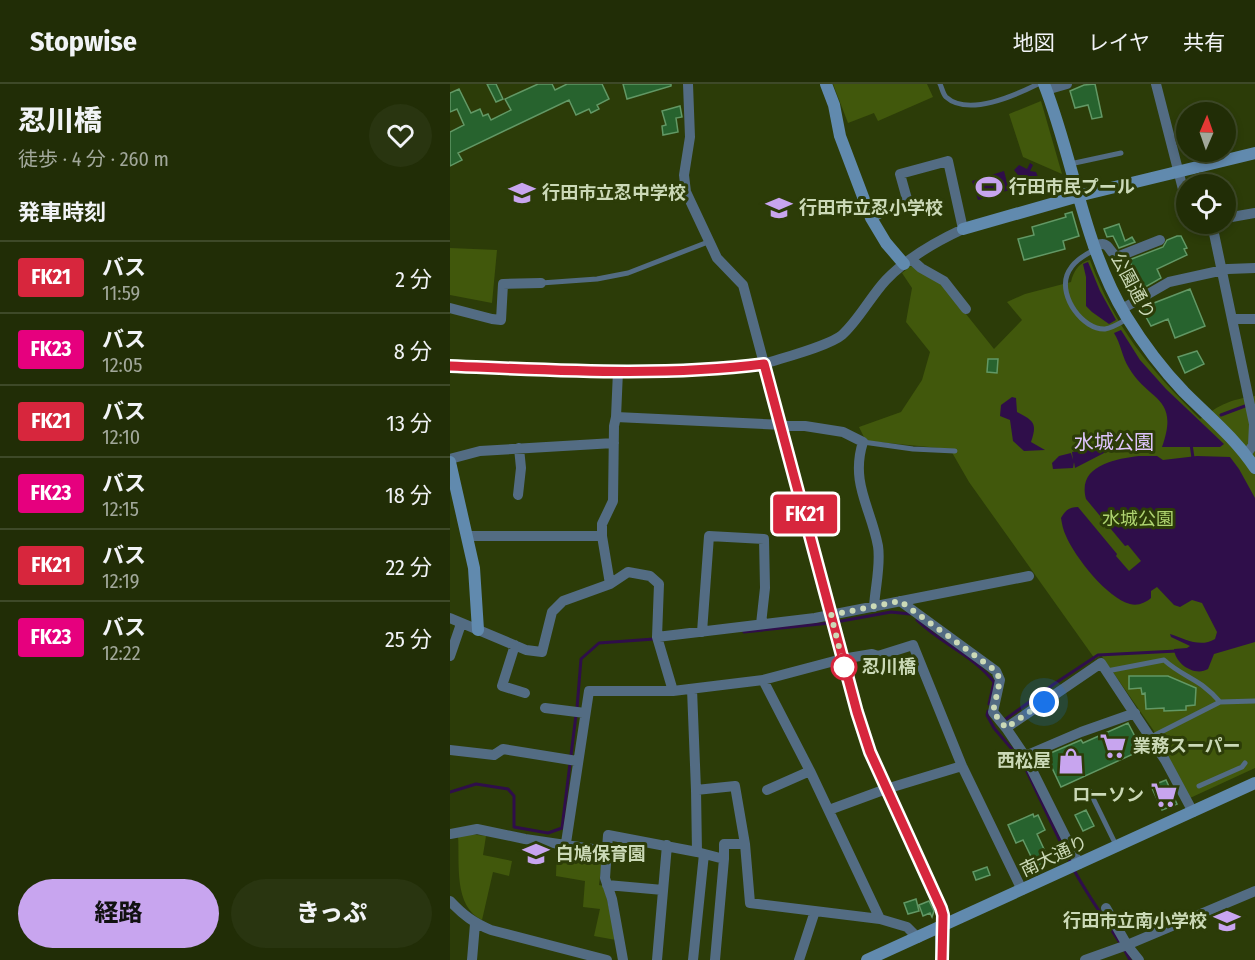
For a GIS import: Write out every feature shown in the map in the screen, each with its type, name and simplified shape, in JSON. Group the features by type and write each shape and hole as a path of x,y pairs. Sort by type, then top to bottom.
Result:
{"street":[{"path":"688,84 690,137 684,175 686,192 717,258 743,285 842,659 870,752 941,908 943,915 942,960"},
{"path":"826,84 834,105 840,136 871,218 886,243 908,261 944,281 966,309"},
{"path":"1156,84 1178,174"},
{"path":"1043,86 1063,85"},
{"name":"公園通り","path":"1043,86 1070,164 1094,248 1123,317 1184,392 1227,432 1255,468"},
{"path":"450,366 618,371 735,368 764,364 842,336 885,280 908,261 942,239 963,230 1079,196 1255,153"},
{"path":"871,218 906,199 900,174 948,161 963,230"},
{"path":"1236,216 1255,213"},
{"path":"1214,234 1255,436 1254,445 1246,455"},
{"path":"1094,248 1103,243 1109,246 1117,257 1160,240"},
{"path":"1123,317 1169,282 1222,270 1255,268"},
{"path":"450,308 501,320 503,284 541,282"},
{"path":"1233,319 1255,319"},
{"path":"610,584 602,524 613,501 614,426 618,371"},
{"path":"616,417 805,426 843,432 863,442 859,477 862,498 878,547 874,607"},
{"path":"478,630 474,568 450,461 480,451 614,443"},
{"path":"518,495 520,486 519,448"},
{"path":"467,536 602,536"},
{"path":"702,632 710,536 764,539 765,588 762,624"},
{"path":"450,618 526,650 542,652 552,612 563,601 610,584 628,572 650,576 659,584 657,637 674,691"},
{"path":"657,637 831,615 1029,576"},
{"path":"900,601 996,671 1000,680 993,712 1025,756 1079,864"},
{"path":"450,656 461,624"},
{"path":"514,645 502,686 525,693"},
{"path":"566,843 589,691 674,691 763,680 842,659 872,654 878,656 913,645 962,766 1022,890"},
{"path":"1006,728 1101,663 1151,737 1193,812"},
{"path":"763,680 810,771 880,919"},
{"path":"692,689 700,853 693,960"},
{"path":"545,708 585,713"},
{"path":"1025,756 1081,732 1135,713"},
{"path":"450,750 494,755 503,749 577,761"},
{"path":"829,810 886,789 962,766"},
{"path":"767,790 810,771"},
{"name":"南大通り","path":"867,960 1255,783"},
{"path":"696,790 735,786 745,844 750,903 880,919 907,927 918,938"},
{"path":"450,834 477,829 606,851"},
{"path":"623,960 612,899 605,878 608,835 667,845 724,859"},
{"path":"715,960 724,844 745,844"},
{"path":"657,960 667,845"},
{"path":"607,885 663,890"},
{"path":"1085,960 1127,945 1255,891"},
{"path":"450,901 463,916 475,924 500,933 607,960"},
{"path":"1106,908 1127,945 1139,960"},
{"path":"799,960 815,911"},
{"path":"472,960 475,924"}],"lane":[{"path":"940,84 946,97 976,107 1043,86"},
{"path":"1070,164 1121,153"},
{"path":"541,282 597,279 628,273 708,242"},
{"path":"1094,248 1081,256 1067,275 1067,291 1072,306 1080,317 1094,328 1111,328 1123,317"},
{"path":"863,442 914,449 955,451"},
{"path":"1107,671 1164,660 1178,672 1209,688 1220,702"},
{"path":"1151,737 1220,702 1255,701"},
{"path":"1199,786 1242,767 1245,763"},
{"path":"1089,790 1117,846"}],"green space":[{"path":"833,84 927,84 933,97 878,121 874,113 848,123"},
{"path":"1041,101 1062,174 1023,157 1009,114"},
{"path":"450,248 497,250 492,303 450,295"},
{"name":"水城公園","path":"1090,260 1111,307 1135,346 1200,419 1226,403 1255,396 1255,768 1190,798 1156,734 1101,655 1095,659 969,482 950,449 866,441 859,427 901,412 922,380 930,352 906,322 912,288 902,273 911,266 942,284 994,349 1022,320 1007,302 1025,294 1071,282 1077,268"},
{"path":"458,835 486,836 483,855 512,861 509,876 493,872 482,920 466,905 460,883"},
{"path":"557,846 603,853 599,885 604,886 616,940 594,936 600,909 583,907 585,881 556,876"}],"shaded area":[{"path":"1030,163 1033,165 1030,171 1036,172 1038,177 1033,181 1032,190 1025,193 1019,187 1019,182 1025,176 1018,175 1014,170 1019,165 1027,169"},
{"path":"1004,171 1009,190 978,200 972,181"},
{"path":"1088,262 1100,291 1116,320 1109,324 1086,306 1086,277 1083,264"},
{"path":"1121,330 1140,360 1166,389 1224,444 1220,447 1162,447 1167,430 1165,409 1160,401 1137,379 1127,364 1114,333"},
{"path":"1012,397 1016,398 1017,412 1033,424 1031,442 1045,450 1024,451 1013,441 1010,420 1000,416 1001,405"},
{"path":"1099,447 1106,452 1075,468 1074,462 1073,468 1053,469 1052,463 1059,456 1071,453 1073,460 1072,452"},
{"path":"1157,456 1163,460 1197,456 1230,457 1255,498 1255,642 1214,654 1208,669 1203,671 1186,668 1178,660 1174,649 1190,646 1171,637 1170,634 1198,643 1215,639 1217,632 1202,603 1192,600 1180,607 1174,605 1157,587 1151,591 1151,598 1141,604 1133,605 1121,600 1102,585 1084,565 1070,545 1063,529 1061,518 1063,515 1070,508 1078,507 1129,571 1141,561 1128,545 1125,546 1086,499 1085,488 1087,479 1100,466 1119,459"}],"building":[{"path":"487,84 496,84 503,99 496,102"},
{"path":"538,84 552,84 555,90 567,84 602,84 609,99 597,105 599,109 591,113 589,109 576,115 569,100 458,153 462,160 450,166 450,132 464,125 457,109 450,112 450,93 459,89 471,113 480,109 483,116 488,114 491,120 511,110 505,99"},
{"path":"623,84 671,84 671,86 627,99"},
{"path":"1095,84 1102,117 1092,119 1088,105 1075,108 1070,91 1084,85"},
{"path":"680,106 682,117 676,118 678,132 663,135 662,126 666,125 662,111"},
{"path":"1072,212 1079,236 1063,241 1065,249 1024,260 1018,239 1034,235 1032,227 1066,217 1065,214"},
{"path":"1119,224 1125,241 1132,237 1135,242 1119,248 1113,236 1107,237 1104,229"},
{"path":"1181,236 1187,248 1184,249 1187,255 1157,269 1161,278 1142,289 1129,260 1163,247 1167,240"},
{"path":"1190,289 1205,326 1175,338 1168,319 1151,326 1141,308"},
{"path":"1197,351 1204,364 1185,373 1178,357"},
{"path":"988,359 998,359 997,373 987,372"},
{"path":"1129,676 1168,676 1196,688 1195,705 1186,706 1186,710 1146,709 1145,693 1142,694 1141,688 1129,689"},
{"path":"1128,723 1142,750 1061,787 1046,755 1081,740 1083,743"},
{"path":"1166,780 1177,804 1162,810 1151,786"},
{"path":"1086,810 1094,826 1083,831 1075,815"},
{"path":"1033,814 1034,817 1038,815 1045,830 1037,834 1049,860 1036,867 1023,840 1016,843 1008,825"},
{"path":"987,867 990,875 976,880 973,872"},
{"path":"916,899 919,911 908,914 904,903"},
{"path":"929,901 934,911 932,917 930,913 923,916 919,905"}],"waterway":[{"path":"1221,415 1245,406"},
{"path":"1191,444 1193,458"},
{"path":"836,622 891,612 910,614"},
{"path":"917,620 977,665 994,682 989,704"},
{"path":"744,632 830,623"},
{"path":"577,708 581,659 599,643 654,639"},
{"path":"1003,721 1098,655 1177,651"},
{"path":"988,711 987,715 994,728 1022,761 1071,864"},
{"path":"450,792 476,784 508,789 514,796 514,827 548,833 562,828 576,715"},
{"path":"1074,870 1120,943"},
{"path":"1124,949 1130,960"}],"bus line":[{"name":"FK21","path":"450,366 618,371 735,368 764,364 842,659 870,752 941,908 943,915 942,960"}],"place":[{"name":"行田市民プール","path":"989,187"},
{"name":"行田市立忍中学校","path":"522,193"},
{"name":"行田市立忍小学校","path":"779,208"},
{"name":"忍川橋","path":"844,667"},
{"name":"業務スーパー","path":"1113,746"},
{"name":"西松屋","path":"1071,761"},
{"name":"ローソン","path":"1164,795"},
{"name":"白鳩保育園","path":"536,854"},
{"name":"行田市立南小学校","path":"1227,921"}],"district":[{"name":"水城公園","path":"1114,442"}],"route":[{"path":"844,667 831,615 900,601 996,671 1000,680 993,712 1006,728 1044,702"}]}
